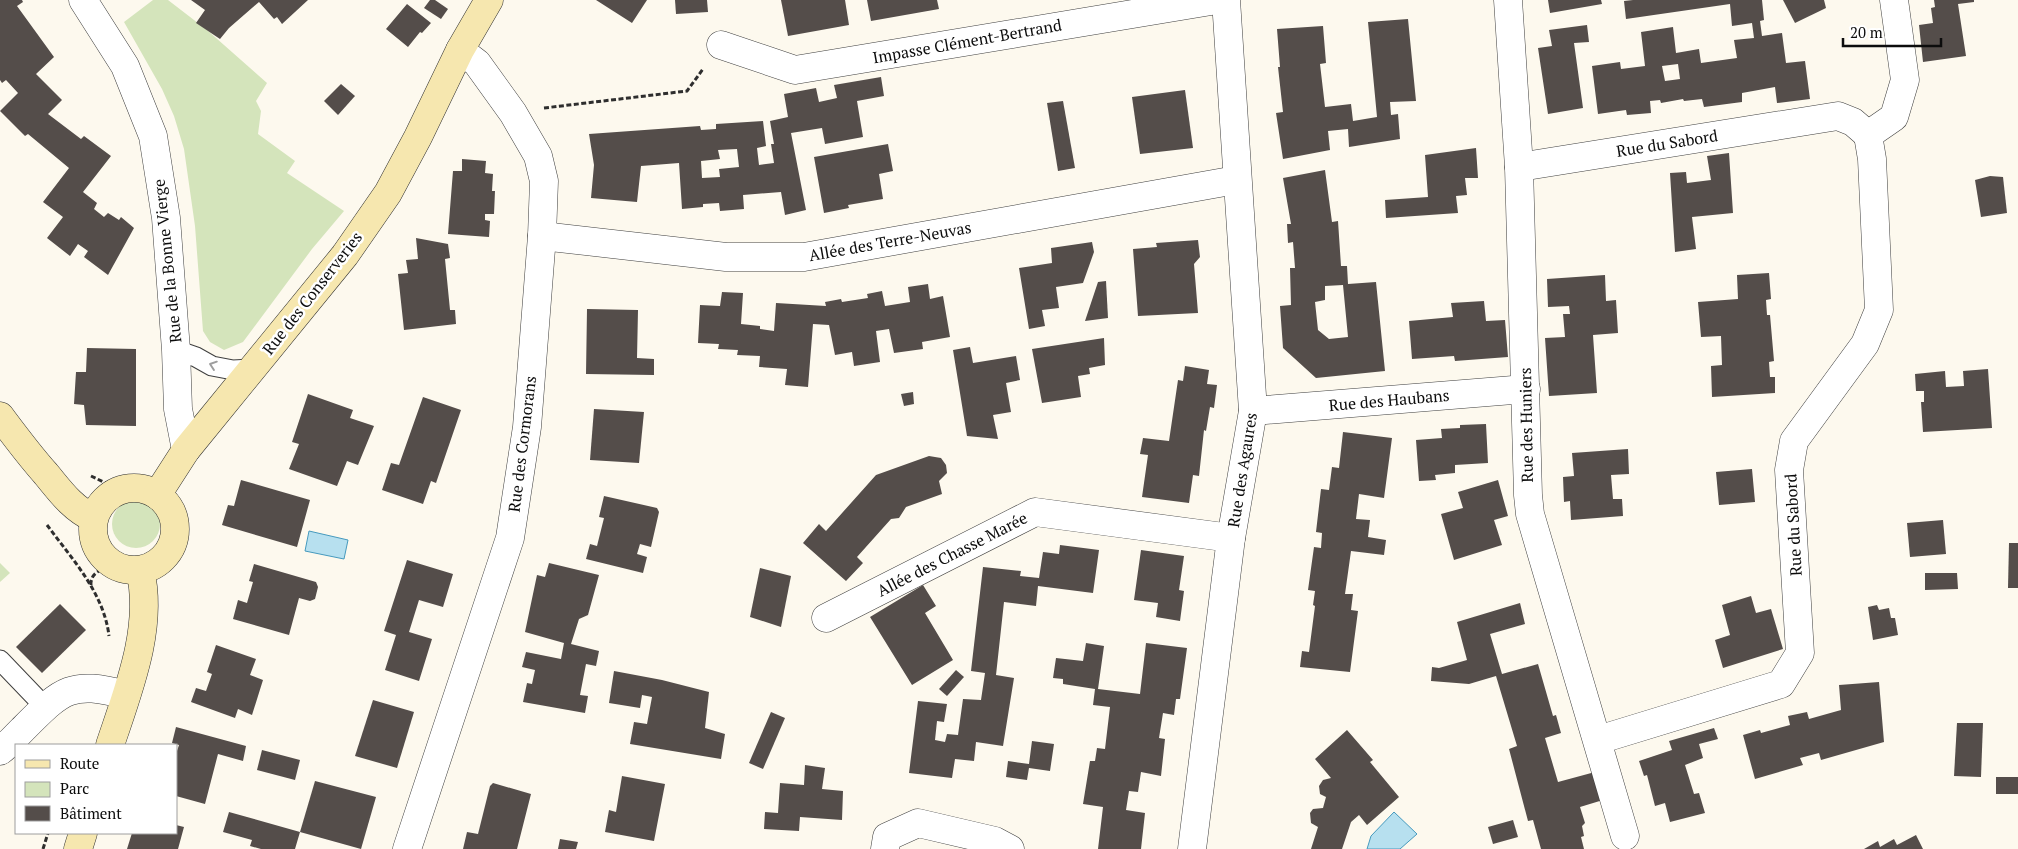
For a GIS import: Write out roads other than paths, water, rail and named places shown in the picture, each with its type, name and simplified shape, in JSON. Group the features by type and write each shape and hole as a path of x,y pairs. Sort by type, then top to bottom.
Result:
{"street":[{"name":"Rue de la Bonne Vierge","path":"83,0 125,66 153,136 166,218 176,350 178,409 186,450"},
{"name":"Rue des Conserveries","path":"158,495 186,450 345,255 388,193 418,137 460,50 489,0"},
{"name":"Impasse Clément-Bertrand","path":"721,45 795,70 1216,0"},
{"name":"Rue des Agaures","path":"1192,849 1231,538 1253,411 1236,180 1226,0"},
{"name":"Rue des Huniers","path":"1508,0 1519,167 1530,514 1625,836"},
{"path":"1868,135 1894,118 1905,80 1894,0"},
{"name":"Rue des Cormorans","path":"407,849 510,538 527,427 542,236 544,181 538,156 514,113 477,63 460,50"},
{"name":"Rue du Sabord","path":"1519,167 1838,116 1853,122 1868,135 1872,159 1879,310 1865,344 1794,441 1788,470 1800,653 1781,684 1598,740"},
{"name":"Allée des Terre-Neuvas","path":"542,236 726,257 804,257 1236,180"},
{"name":"Rue des Haubans","path":"1253,411 1526,389"},
{"path":"0,416 30,457 50,480 74,506 93,518"},
{"path":"132,487 146,489 158,495 166,503 172,514 175,526 174,538 169,550 151,566 140,570 126,569 113,564 103,556 95,545 92,532 93,518 99,506 108,496 132,487"},
{"name":"Allée des Chasse Marée","path":"826,618 1035,512 1231,538"},
{"path":"110,744 139,647 144,586 140,570"},
{"path":"7,753 45,707 62,694 86,688 100,688 126,695"},
{"path":"885,849 887,836 918,824 995,841 1010,849"},
{"path":"78,849 83,834"}],"lane":[{"path":"176,350 196,357 212,366 233,370 252,369"},
{"path":"0,660 45,707"}],"water":[{"path":"309,531 348,540 344,559 305,551"},
{"path":"1394,812 1417,834 1400,849 1367,849 1371,836"}]}
